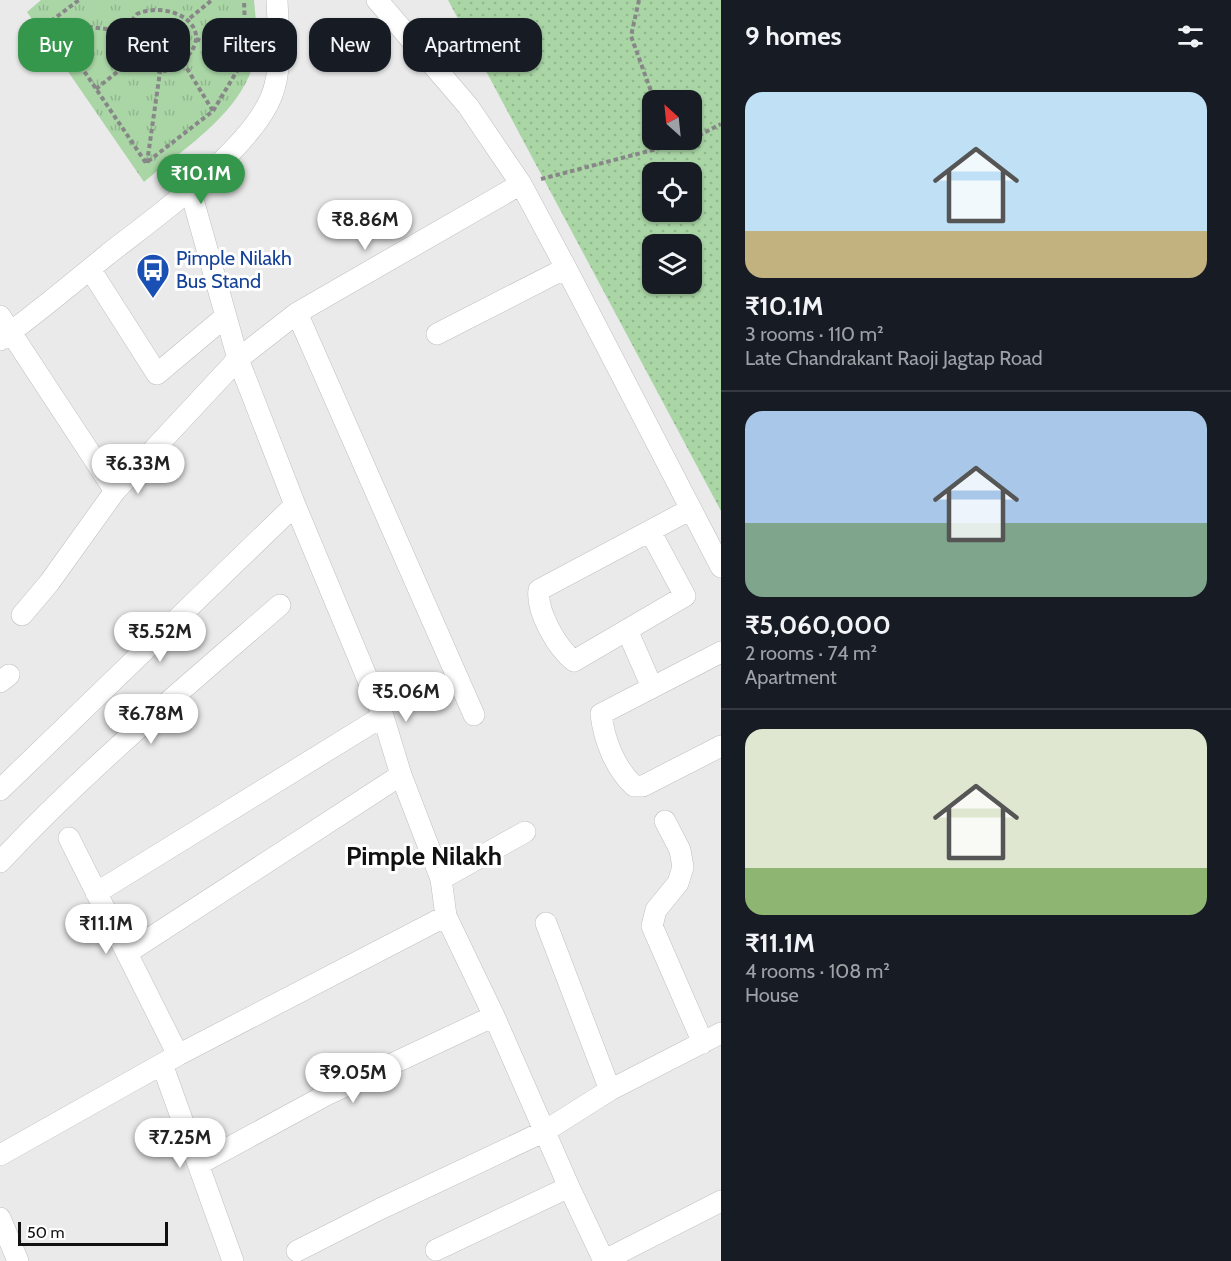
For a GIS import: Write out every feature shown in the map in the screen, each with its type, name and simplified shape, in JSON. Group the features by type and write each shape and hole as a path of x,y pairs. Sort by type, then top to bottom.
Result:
{"street":[{"path":"115,491 4,329 90,269 190,189 228,155 261,117 272,94 278,68 277,0"},
{"path":"376,0 468,106 521,184 721,567"},
{"path":"22,615 49,583 115,491 238,359 297,313 521,184"},
{"path":"190,189 238,359 295,505 383,716 401,775 441,879 446,916 494,1016 603,1261 721,1201"},
{"path":"437,333 566,268"},
{"path":"90,269 157,374 226,316"},
{"path":"297,313 474,715"},
{"path":"0,790 295,505"},
{"path":"650,531 685,596 574,661 564,653 552,632 537,601 539,590 691,508"},
{"path":"0,862 42,817 192,680 280,605"},
{"path":"627,630 652,687"},
{"path":"721,652 601,714 604,736 623,776 634,786 643,786 721,746"},
{"path":"96,893 383,716"},
{"path":"127,953 401,775"},
{"path":"297,1251 545,1131 610,1090 712,1038 658,943 652,926 656,910 678,883 683,867 680,850 665,821"},
{"path":"441,879 525,832"},
{"path":"69,838 127,953 170,1059 199,1164 232,1261"},
{"path":"0,1155 170,1059 446,916"},
{"path":"546,923 610,1090"},
{"path":"199,1164 326,1095 494,1016"},
{"path":"436,1250 569,1187"},
{"path":"0,1218 18,1261"}],"path":[{"path":"56,18 79,0"},
{"path":"190,18 212,0"},
{"path":"243,0 244,18"},
{"path":"639,0 632,36 651,90"},
{"path":"134,18 146,5"},
{"path":"187,13 194,23 196,39 190,54"},
{"path":"196,39 202,41"},
{"path":"85,72 147,163"},
{"path":"96,89 117,72"},
{"path":"147,163 160,72"},
{"path":"189,72 213,111"},
{"path":"147,163 213,111 236,72"},
{"path":"702,134 721,124"},
{"path":"521,184 651,150"}],"green space":[{"path":"41,0 254,0 255,18 202,18 202,72 250,72 230,107 214,124 144,182 68,72 94,72 94,18 31,18 27,12"},
{"path":"448,0 721,0 721,511 486,72 542,72 542,18 458,18"}],"place":[{"name":"Pimple Nilakh Bus Stand","path":"153,299"}],"district":[{"name":"Pimple Nilakh","path":"424,856"}]}
